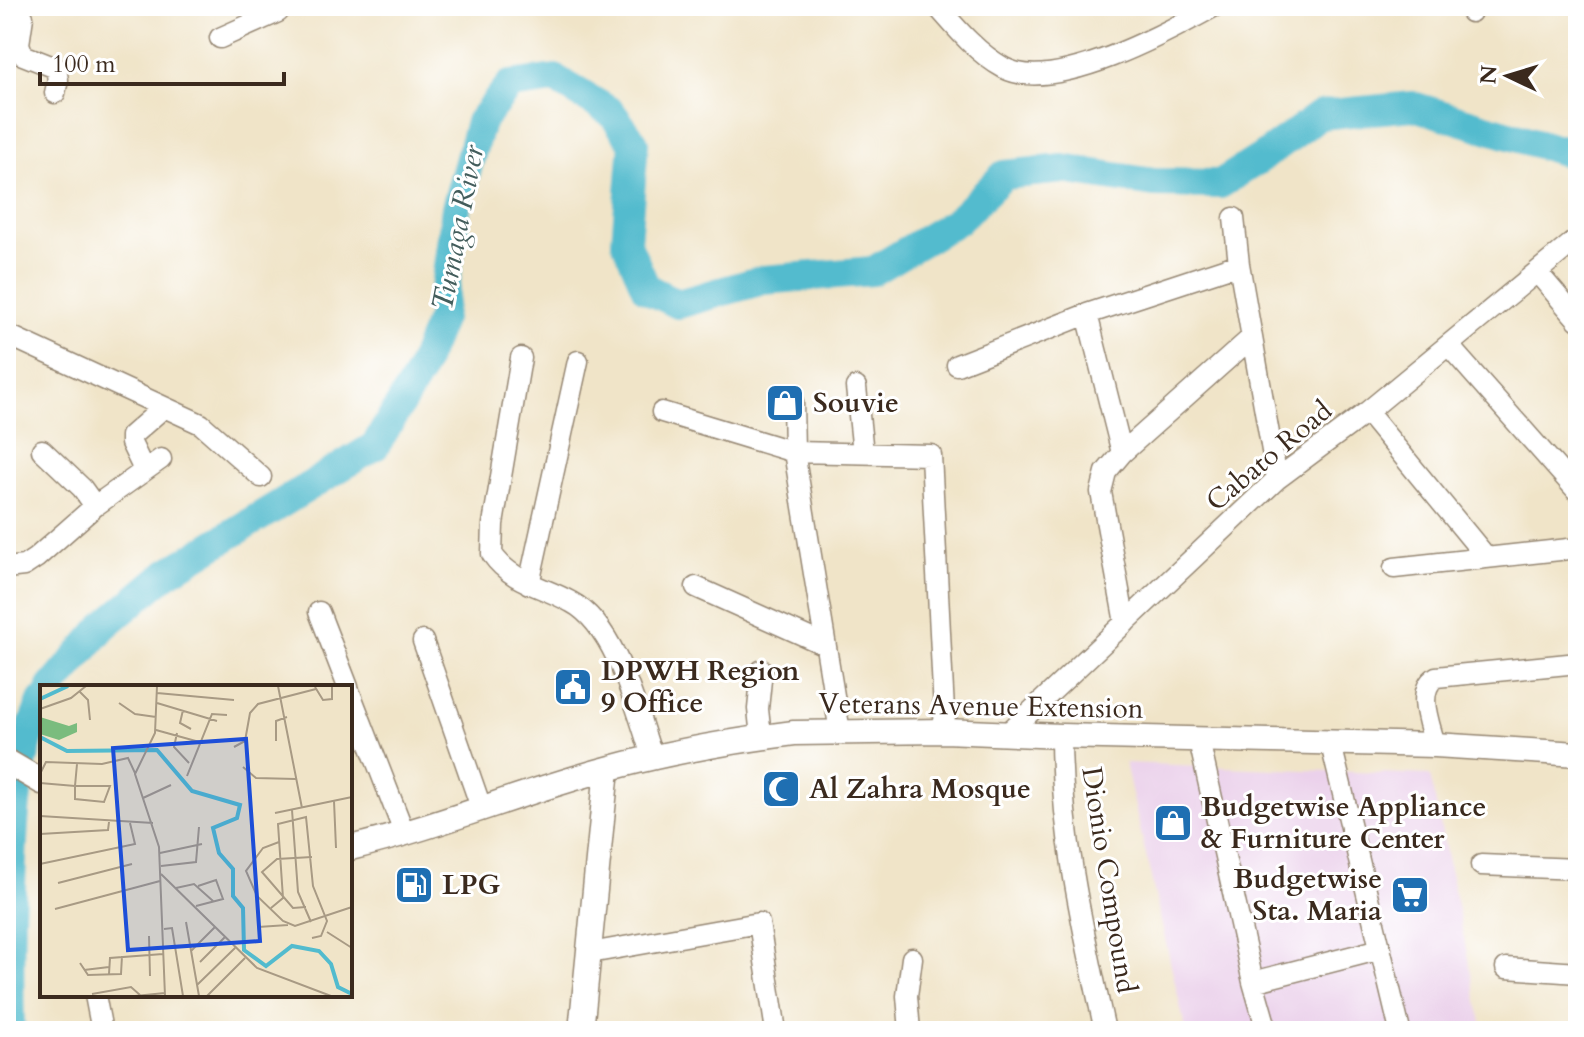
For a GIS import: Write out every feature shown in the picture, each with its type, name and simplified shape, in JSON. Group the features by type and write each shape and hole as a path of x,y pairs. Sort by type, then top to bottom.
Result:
{"main road":[{"name":"Veterans Avenue Extension","path":"352,848 405,835 607,769 761,737 840,732 945,731 1435,745 1578,754"},
{"path":"6,761 40,781"},
{"path":"581,1031 607,769"}],"street":[{"path":"9,6 17,9 23,17 19,44 23,55 56,68 58,80 55,93"},
{"path":"220,38 278,12 283,6"},
{"path":"937,6 965,37 1005,69 1059,74 1154,40 1215,6"},
{"path":"1234,218 1251,338 1277,479"},
{"name":"Cabato Road","path":"1008,733 1277,479 1367,412 1578,238"},
{"path":"957,365 1087,314 1239,264"},
{"path":"1537,272 1578,320"},
{"path":"1087,314 1122,453"},
{"path":"7,338 201,424 261,477"},
{"path":"1125,623 1101,492 1106,472 1122,453 1251,338"},
{"path":"1449,346 1578,492"},
{"path":"521,358 492,554 505,569 529,584 571,601 588,613 618,662 653,759"},
{"path":"529,584 578,361"},
{"path":"856,387 863,453"},
{"path":"793,402 794,452 840,732"},
{"path":"6,568 24,566 36,558 95,506 152,464 135,454 131,436 163,408"},
{"path":"662,412 794,452 931,455 945,731"},
{"path":"1367,412 1487,558"},
{"path":"42,450 82,488 95,506"},
{"path":"1394,568 1578,548"},
{"path":"696,587 825,645"},
{"path":"319,612 347,685"},
{"path":"423,641 482,810"},
{"path":"1435,745 1425,697 1426,686 1436,677 1578,663"},
{"path":"761,737 758,709 762,670"},
{"path":"352,698 405,835"},
{"name":"Dionio Compound","path":"1061,736 1061,777 1069,842 1105,1031"},
{"path":"1199,740 1253,982 1267,1031"},
{"path":"1331,744 1400,1031"},
{"path":"1481,865 1578,869"},
{"path":"590,953 759,923 776,1031"},
{"path":"1253,982 1381,949"},
{"path":"910,1031 907,996 912,958"},
{"path":"1506,968 1578,973"},
{"path":"95,997 102,1031"}],"shaded area":[{"path":"1125,763 1430,775 1483,1031 1186,1031"}],"waterway":[{"name":"Tumaga River","path":"54,685 104,626 166,574 375,446 419,373 441,318 456,208 480,122 510,85 555,79 611,112 634,143 626,242 646,288 678,304 763,280 873,271 958,220 1004,175 1063,169 1154,183 1220,184 1320,115 1413,106 1562,151 1578,147"},
{"name":"Tumaga River","path":"10,1031 10,924 15,816 26,748 40,706"}],"place":[{"name":"Souvie","path":"785,403"},
{"name":"DPWH Region 9 Office","path":"573,687"},
{"name":"Al Zahra Mosque","path":"781,789"},
{"name":"Budgetwise Appliance & Furniture Center","path":"1173,823"},
{"name":"LPG","path":"414,885"},
{"name":"Budgetwise Sta. Maria","path":"1410,895"}]}
